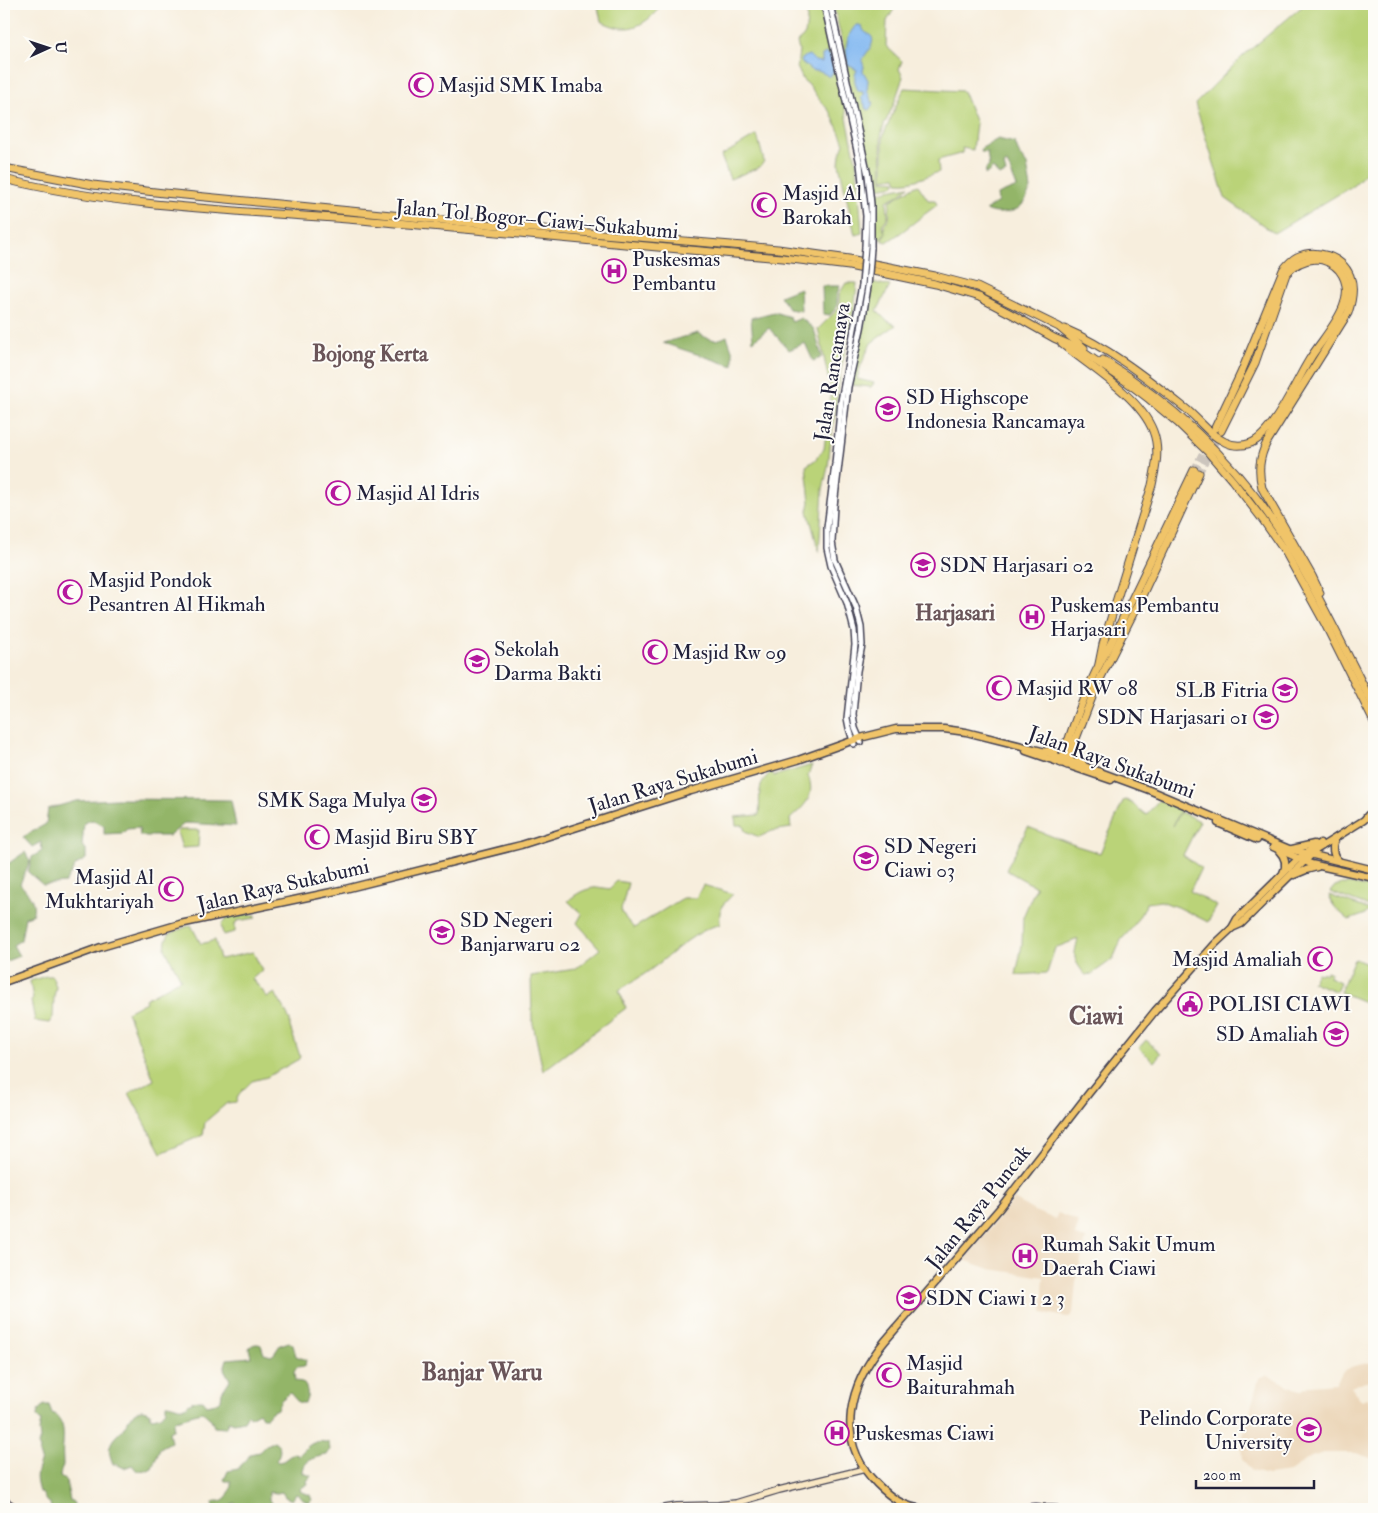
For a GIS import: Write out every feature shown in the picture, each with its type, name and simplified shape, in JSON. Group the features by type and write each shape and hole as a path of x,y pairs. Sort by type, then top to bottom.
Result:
{"highway":[{"name":"Jalan Tol Bogor–Ciawi–Sukabumi","path":"4,168 93,185 164,193 484,224 778,248 977,287 1059,327 1180,421 1223,460 1270,518 1291,548 1374,707"},
{"name":"Jalan Tol Bogor–Ciawi–Sukabumi","path":"4,179 85,194 169,205 374,221 783,258 898,272"},
{"path":"1059,327 1084,337 1130,367 1187,410 1209,431 1227,443 1246,444 1253,442 1261,436 1274,419 1311,356 1337,319 1345,304 1346,280 1335,266 1318,259 1300,262 1291,268 1286,274 1255,364 1218,429 1283,270 1291,261 1306,254 1322,254 1338,261 1349,273 1352,282 1352,302 1348,313 1267,442 1262,452 1259,466 1262,488 1312,576 1328,617"},
{"name":"Jalan Tol Bogor–Ciawi–Sukabumi","path":"910,275 979,297 1054,338 1077,348 1126,378"},
{"path":"1054,338 1135,403 1145,414 1154,432 1157,449 1157,462 1152,484 1139,532 1103,644 1099,664"},
{"name":"Jalan Tol Bogor–Ciawi–Sukabumi","path":"1180,421 1232,480 1286,553 1324,622 1374,722"},
{"path":"1046,752 1057,749 1072,740 1096,687 1139,602 1196,471 1099,664 1082,702 1072,740 1065,762"},
{"name":"Jalan Raya Sukabumi","path":"4,982 102,947 166,928 341,890 521,845 896,730 944,730 982,735 1046,752 1065,762 1152,795 1301,860 1321,867 1374,878"},
{"name":"Jalan Raya Sukabumi","path":"857,741 896,734 953,734 989,740 1083,766 1149,790 1289,849 1374,870"},
{"path":"1072,740 1083,766"},
{"path":"1308,854 1364,820 1371,813"},
{"path":"1308,854 1322,841 1371,813"},
{"path":"1337,837 1333,844 1333,853 1343,863"},
{"path":"1289,849 1322,841"},
{"path":"1279,850 1286,861 1286,875 1321,867"},
{"name":"Jalan Raya Puncak","path":"924,1509 910,1507 881,1488 865,1469 853,1446 851,1415 855,1395 859,1383 872,1359 885,1341 996,1214 1155,1011 1215,944 1232,928 1237,919 1308,854"},
{"path":"1002,1509 1036,1507 1056,1509"}],"main road":[{"path":"659,1509 677,1506 736,1503 779,1490 865,1469"},
{"path":"4,1500 18,1509"}],"street":[{"name":"Jalan Rancamaya","path":"824,4 843,75 856,143 871,204 871,248 861,329 848,387 834,506 832,542 835,560 856,607 861,627 862,645 857,671 853,714 857,741"},
{"name":"Jalan Rancamaya","path":"830,4 837,51"},
{"name":"Jalan Rancamaya","path":"865,180 865,286"}],"shaded area":[{"name":"Rumah Sakit Umum Daerah Ciawi","path":"1014,1199 1034,1211 1055,1219 1058,1213 1079,1222 1075,1236 1086,1239 1076,1282 1073,1313 1071,1316 1043,1313 1044,1277 990,1269 964,1260"},
{"name":"Pelindo Corporate University","path":"1374,1359 1374,1381 1365,1381 1351,1387 1362,1401 1368,1398 1370,1406 1374,1406 1374,1459 1356,1453 1324,1453 1311,1457 1290,1472 1268,1475 1252,1471 1242,1459 1241,1444 1259,1378 1267,1375 1300,1391 1311,1385 1336,1383 1343,1371 1354,1366 1372,1362"}],"green space":[{"path":"600,4 660,4 659,8 645,22 633,27 621,28 601,21 598,7"},
{"path":"806,4 819,4 845,108 857,166 862,233 855,235 839,164 844,143 831,113 803,80 797,67 799,51 797,42 805,35 807,20"},
{"path":"833,4 897,4 887,21 886,46 902,61 899,69 903,77 881,136 882,180 896,181 895,185 873,189 868,150 852,101 843,45"},
{"path":"1305,4 1374,4 1374,164 1354,185 1274,233 1225,198 1195,104 1244,55"},
{"path":"904,88 963,91 976,123 973,150 962,148 963,153 938,160 939,172 913,181 898,182 896,177 883,179 883,136"},
{"path":"757,135 764,161 760,167 730,179 721,156"},
{"path":"998,139 1015,143 1020,156 1027,165 1031,189 1018,209 1004,213 994,213 985,210 998,202 997,195 1017,187 1007,163 1004,165 1006,173 999,176 993,168 985,175 986,169 989,166 987,152 981,152 982,148"},
{"path":"918,185 928,200 935,200 937,205 887,242 881,240 885,234 884,225 889,218 890,201"},
{"path":"909,186 899,195 887,201 888,217 882,225 885,233 880,239 875,241 874,212 872,207 875,194"},
{"path":"872,282 890,286 877,311 886,320 896,325 871,343 861,365 857,379 874,383 871,387 851,385 868,307"},
{"path":"846,283 857,283 855,303 840,375 828,467 823,489 819,552 808,511 810,502 806,466 815,460 824,449 831,391 818,329 839,308 839,294"},
{"path":"822,286 840,286 837,294 837,307 830,315 823,314"},
{"path":"800,288 801,311 789,309 780,296"},
{"path":"774,312 790,317 792,322 801,318 814,329 822,357 813,361 805,343 789,350 769,328 753,341 751,318"},
{"path":"698,333 712,339 727,336 733,353 733,366 663,343"},
{"path":"812,765 808,775 811,789 810,795 804,805 790,819 791,828 772,831 759,837 745,831 743,825 736,825 735,817 759,815 761,786 763,781 772,772 774,776"},
{"path":"117,799 231,800 236,826 185,823 169,836 140,836 139,828 127,829 123,833 104,834 104,826 92,820 84,823 82,846 86,849 86,859 76,865 65,883 43,885 28,872 32,857 42,851 41,842 32,847 23,837 46,824 48,809 76,801"},
{"path":"1126,800 1146,815 1159,800 1181,809 1173,826 1180,812 1200,821 1183,855 1201,868 1190,891 1217,906 1208,922 1161,901 1146,903 1132,928 1121,940 1113,959 1092,974 1085,975 1076,961 1075,955 1078,939 1055,948 1047,973 1016,975 1022,945 1023,917 1036,887 1006,870 1028,827 1100,853 1123,801"},
{"path":"180,830 199,830 198,847 182,848 177,832"},
{"path":"25,852 30,861 20,884 33,902 33,910 32,915 25,917 21,940 13,945 19,956 4,962 4,872 9,863"},
{"path":"617,881 628,883 621,910 634,928 683,898 696,898 703,885 733,894 722,907 720,924 695,936 649,971 619,990 626,1008 543,1071 532,1019 531,976 575,969 600,949 577,923 582,914 568,901 587,889 609,889"},
{"path":"1342,884 1374,888 1374,906 1372,908 1330,892 1335,886"},
{"path":"1329,895 1370,910 1366,914 1349,920 1334,906"},
{"path":"241,914 256,915 256,918 237,921 235,932 223,935 221,925 229,916"},
{"path":"191,925 201,944 215,940 220,959 253,952 262,970 252,979 267,998 275,993 290,1020 290,1027 300,1056 299,1059 267,1077 252,1081 239,1094 236,1102 227,1103 205,1122 203,1135 161,1153 129,1093 154,1080 127,1012 146,1002 145,999 181,979 165,949 166,940 169,934"},
{"path":"1355,959 1374,967 1374,1006 1340,992"},
{"path":"1327,971 1330,972 1329,977 1340,982 1335,991 1312,982 1317,973 1321,974 1322,972 1325,974"},
{"path":"52,976 56,987 53,1017 49,1023 35,1021 31,1001 33,999 30,981"},
{"path":"1146,1040 1161,1053 1154,1062 1139,1048"},
{"path":"289,1342 293,1345 296,1356 306,1360 305,1366 297,1367 294,1372 295,1381 302,1382 307,1389 305,1403 299,1403 290,1393 281,1400 277,1409 267,1417 262,1417 259,1412 250,1417 248,1414 244,1421 234,1423 229,1421 225,1428 214,1427 211,1419 202,1412 190,1415 175,1420 173,1424 174,1429 169,1432 171,1442 160,1448 152,1468 137,1471 132,1465 124,1468 113,1464 109,1448 133,1414 145,1410 151,1413 150,1417 153,1418 163,1414 166,1410 166,1404 186,1407 198,1400 203,1400 207,1405 216,1403 221,1400 222,1392 230,1380 224,1369 227,1359 251,1357 249,1348 256,1344 261,1345 264,1354 271,1356 280,1345"},
{"path":"45,1405 49,1405 52,1413 61,1422 63,1465 60,1477 66,1481 70,1500 76,1509 51,1509 50,1503 39,1492 36,1476 41,1460 38,1445 41,1421 37,1415 39,1410"},
{"path":"274,1441 277,1443 280,1452 276,1460 278,1462 283,1461 294,1453 298,1457 308,1446 315,1442 329,1443 330,1450 327,1455 311,1460 304,1468 303,1473 311,1476 307,1481 308,1484 301,1488 300,1491 310,1495 312,1500 309,1503 296,1494 292,1500 285,1497 282,1492 269,1492 269,1500 275,1509 240,1509 236,1507 235,1503 232,1504 233,1509 218,1509 218,1506 214,1507 213,1503 215,1501 222,1500 228,1495 231,1481 224,1480 228,1471 238,1469 250,1454 259,1452 266,1445"}],"water":[{"path":"856,25 862,26 865,32 871,36 873,42 862,60 863,71 868,80 867,91 871,102 874,102 869,110 865,108 861,98 863,92 858,91 856,85 857,70 848,65 847,59 848,39"},
{"path":"826,53 830,55 834,71 829,77 818,71 812,71 801,62 802,59 809,55 815,61 822,62 822,55"}],"tunnel":[{"path":"1194,470 1214,430"},
{"path":"1199,473 1220,433"}],"place":[{"name":"Masjid SMK Imaba","path":"421,85"},
{"name":"Masjid Al Barokah","path":"764,205"},
{"name":"Puskesmas Pembantu","path":"614,271"},
{"name":"SD Highscope Indonesia Rancamaya","path":"888,409"},
{"name":"Masjid Al Idris","path":"338,493"},
{"name":"SDN Harjasari 02","path":"923,565"},
{"name":"Masjid Pondok Pesantren Al Hikmah","path":"70,592"},
{"name":"Puskemas Pembantu Harjasari","path":"1032,617"},
{"name":"Masjid Rw 09","path":"655,652"},
{"name":"Sekolah Darma Bakti","path":"477,661"},
{"name":"Masjid RW 08","path":"999,688"},
{"name":"SLB Fitria","path":"1285,690"},
{"name":"SDN Harjasari 01","path":"1266,717"},
{"name":"SMK Saga Mulya","path":"424,800"},
{"name":"Masjid Biru SBY","path":"317,837"},
{"name":"SD Negeri Ciawi 03","path":"866,858"},
{"name":"Masjid Al Mukhtariyah","path":"171,889"},
{"name":"SD Negeri Banjarwaru 02","path":"442,932"},
{"name":"Masjid Amaliah","path":"1320,959"},
{"name":"POLISI CIAWI","path":"1190,1004"},
{"name":"SD Amaliah","path":"1336,1034"},
{"name":"Rumah Sakit Umum Daerah Ciawi","path":"1025,1256"},
{"name":"SDN Ciawi 1 2 3","path":"909,1298"},
{"name":"Masjid Baiturahmah","path":"889,1375"},
{"name":"Pelindo Corporate University","path":"1309,1430"},
{"name":"Puskesmas Ciawi","path":"837,1433"}],"district":[{"name":"Bojong Kerta","path":"370,353"},
{"name":"Harjasari","path":"955,612"},
{"name":"Ciawi","path":"1096,1016"},
{"name":"Banjar Waru","path":"482,1372"}]}
